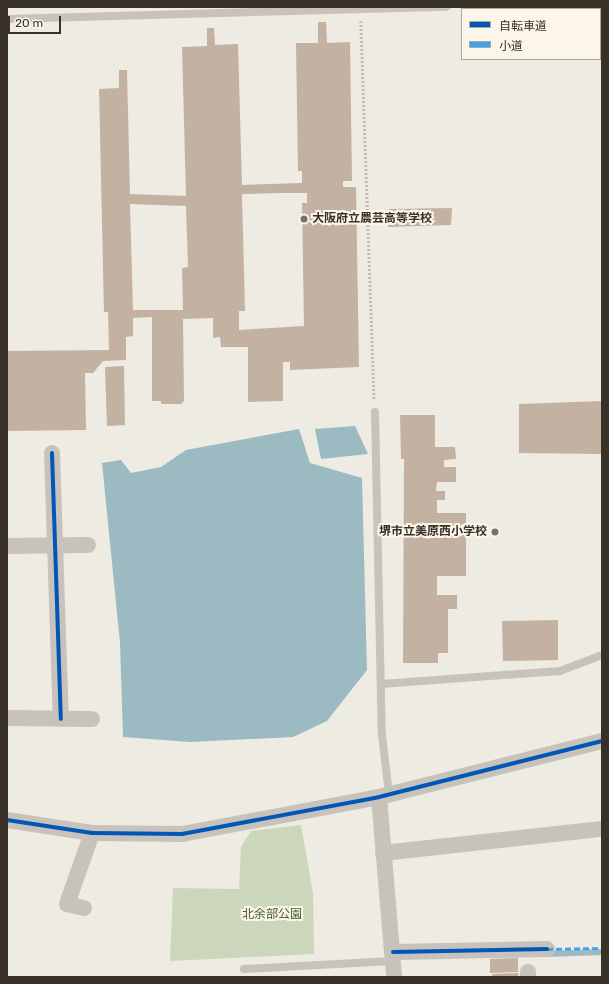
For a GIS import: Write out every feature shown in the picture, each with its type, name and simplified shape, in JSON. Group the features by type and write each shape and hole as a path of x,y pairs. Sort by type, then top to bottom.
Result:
{"street":[{"path":"52,453 61,719"},
{"path":"7,546 88,545"},
{"path":"7,718 92,719"},
{"path":"7,820 92,833 182,834 384,796 602,741"},
{"path":"384,796 383,853 393,963 546,949"},
{"path":"383,853 602,829"},
{"path":"84,908 67,904 92,833"}],"lane":[{"path":"7,19 361,11 446,7"},
{"path":"375,412 384,796"},
{"path":"381,684 560,671 602,655"},
{"path":"244,969 393,963"}],"path":[{"path":"361,11 375,412"}],"green space":[{"name":"北余部公園","path":"301,825 313,893 314,954 170,961 173,888 239,889 241,847 251,831"}],"water":[{"path":"355,426 368,454 321,459 315,429"},
{"path":"299,429 310,463 362,478 367,670 327,721 293,737 190,742 123,737 120,643 102,463 121,460 131,473 161,467 186,450"}],"building":[{"path":"318,22 326,22 327,43 350,42 352,181 343,181 343,187 356,187 359,367 290,370 290,362 283,362 283,401 248,402 248,347 221,347 220,337 213,338 213,318 183,319 184,401 181,404 161,404 161,401 152,401 152,317 133,318 133,336 126,337 126,360 103,361 93,373 85,373 86,430 7,431 7,351 109,350 108,312 104,312 99,89 119,88 119,70 127,70 130,194 186,196 182,47 207,46 207,28 214,28 215,45 238,44 242,185 302,183 302,171 298,171 296,43 318,43","holes":["307,193 307,203 302,203 304,326 239,330 239,311 245,311 242,194","130,204 186,206 188,267 182,268 183,310 133,310"]},
{"path":"452,208 451,225 388,227 389,209"},
{"path":"124,366 125,425 107,426 105,367"},
{"path":"602,401 602,454 519,453 519,404"},
{"path":"400,415 435,415 435,447 455,447 456,459 444,460 444,467 456,467 456,482 437,482 436,491 445,491 445,500 437,500 437,513 466,513 466,576 437,576 437,595 457,595 457,609 448,609 448,653 438,653 438,663 403,663 404,459 401,459"},
{"path":"558,620 558,660 503,661 502,621"},
{"path":"518,958 518,972 490,973 490,959"},
{"path":"518,973 519,977 492,977 492,974"}],"waterway":[{"path":"546,954 602,952"}],"marked path":[{"path":"547,949 602,948"}],"cycle path":[{"path":"52,453 61,719"},
{"path":"7,820 92,833 182,834 379,797 602,741"},
{"path":"393,952 547,949"}],"place":[{"name":"大阪府立農芸高等学校","path":"304,219"},
{"name":"堺市立美原西小学校","path":"495,532"}]}
